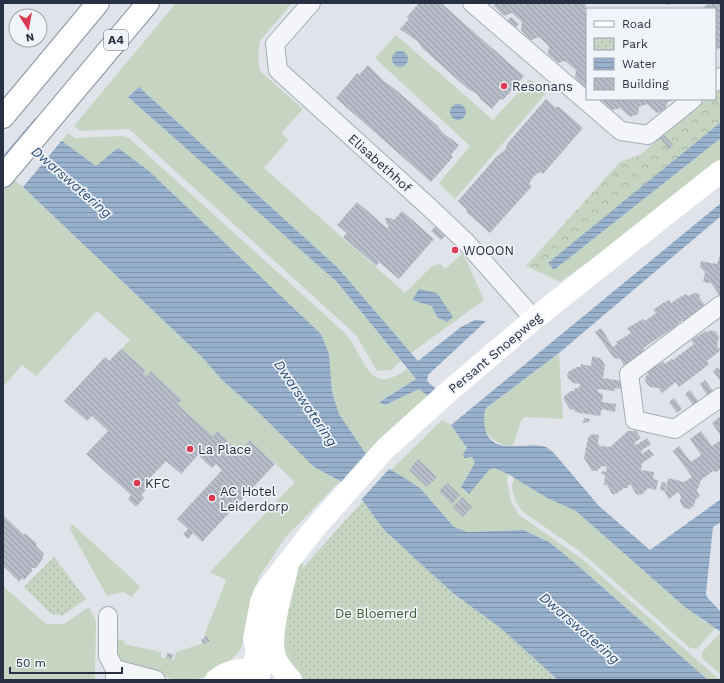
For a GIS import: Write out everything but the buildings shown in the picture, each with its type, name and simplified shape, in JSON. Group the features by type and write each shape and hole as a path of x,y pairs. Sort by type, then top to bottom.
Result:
{"main road":[{"path":"3,117 98,3"},
{"name":"A4","path":"3,176 148,3"},
{"name":"Persant Snoepweg","path":"246,673 257,649 254,639 261,602 265,592 290,558 385,449 447,393 534,319 721,171"},
{"name":"Persant Snoepweg","path":"290,558 276,617 274,654 277,662 291,680"},
{"path":"216,680 230,671 266,674 275,680"}],"street":[{"name":"Elisabethhof","path":"311,3 275,44 278,70 465,241 534,319"},
{"path":"472,3 621,130 648,135 692,100"},
{"path":"721,305 629,374 635,420 675,429 721,397"},
{"path":"108,616 108,656 115,675 156,680"}],"green space":[{"path":"176,3 292,3 260,41 258,57 260,71 303,109 281,133 288,140 264,168 405,293 432,266 440,264 445,269 463,253 484,300 411,353 338,268 139,87 128,97 337,282 401,361 391,370 377,371 356,335 129,129 81,131 74,126"},
{"path":"396,35 493,120 530,79 547,92 455,199 439,183 470,146 375,58"},
{"path":"721,86 721,122 539,272 526,266 620,162 640,155 705,100 716,100 716,90"},
{"path":"68,133 75,138 123,136 129,138 345,333 369,371 376,377 384,379 394,377 407,369 416,379 379,401 385,405 419,389 428,396 366,454 339,414 332,392 329,354 321,334 149,171 118,149 96,166 61,141"},
{"path":"721,138 721,161 635,228 560,282 539,272 548,263 554,270"},
{"path":"3,168 204,359 222,380 255,409 314,467 340,481 285,538 259,577 242,646 222,668 205,677 175,680 153,669 129,665 121,661 119,657 117,639 125,641 124,644 161,652 161,657 174,660 176,652 201,644 226,580 210,572 295,482 250,440 236,456 232,451 235,448 218,432 213,436 177,404 181,399 152,372 147,376 143,372 145,369 121,349 130,340 97,311 36,376 22,365 3,387"},
{"path":"559,353 563,419 525,417 521,421 513,446 498,443 488,434 485,429 484,416 486,408"},
{"path":"442,420 451,425 467,448 463,454 472,456 475,463 461,487 468,494 489,470 494,468 508,474 507,481 511,502 519,515 582,559 720,680 708,680 549,542 523,530 468,532 454,527 420,488 390,471"},
{"path":"514,477 547,498 576,511 686,608 706,623 716,627 697,649 690,648 582,553 522,511 515,500 512,488"},
{"name":"De Bloemerd","path":"363,501 384,530 454,594 502,629 559,680 307,680 290,647 287,629 287,617 299,572"},
{"path":"72,524 140,586 132,597 123,592 107,596 70,529"},
{"path":"54,557 86,599 63,615 51,614 24,587"},
{"path":"301,562 304,563 297,583 318,680 298,680 280,644 297,570"},
{"path":"3,586 46,624 64,624 89,607 96,621 95,680 3,680"},
{"path":"721,632 721,675 702,658 702,652"}],"water":[{"path":"397,51 403,51 408,56 406,65 403,67 397,67 392,62 392,56"},
{"name":"Dwarswatering","path":"3,87 59,139 96,166 118,148 149,171 321,334 329,354 332,392 339,414 366,454 420,488 454,527 468,532 523,530 549,542 708,680 558,680 502,629 454,594 384,530 363,501 340,481 314,467 255,409 222,380 204,359 3,168"},
{"path":"139,87 338,268 418,361 461,327 475,320 486,321 428,375 427,381 437,390 428,396 419,389 385,405 379,402 416,379 337,282 128,97"},
{"path":"455,104 461,104 466,109 464,118 461,120 455,120 450,115 450,109"},
{"path":"721,122 721,138 554,270 548,263"},
{"path":"721,203 721,216 559,353 486,408 484,420 486,432 490,439 496,443 511,446 543,446 553,452 599,506 650,550 721,499 721,522 713,527 706,593 707,597 721,612 721,632 686,608 576,511 547,498 508,474 494,468 489,470 469,494 461,487 475,463 472,457 464,458 463,454 467,448 451,425"},
{"path":"419,289 437,293 453,317 447,322 437,317 432,306 412,300"}],"pier":[{"path":"3,85 37,116 3,156"},
{"path":"40,119 63,139 23,187 3,170"},
{"path":"369,453 390,468 360,501 340,484"}],"place":[{"name":"Resonans","path":"504,86"},
{"name":"WOOON","path":"455,250"},
{"name":"La Place","path":"190,449"},
{"name":"KFC","path":"137,483"},
{"name":"AC Hotel Leiderdorp","path":"212,498"}]}
